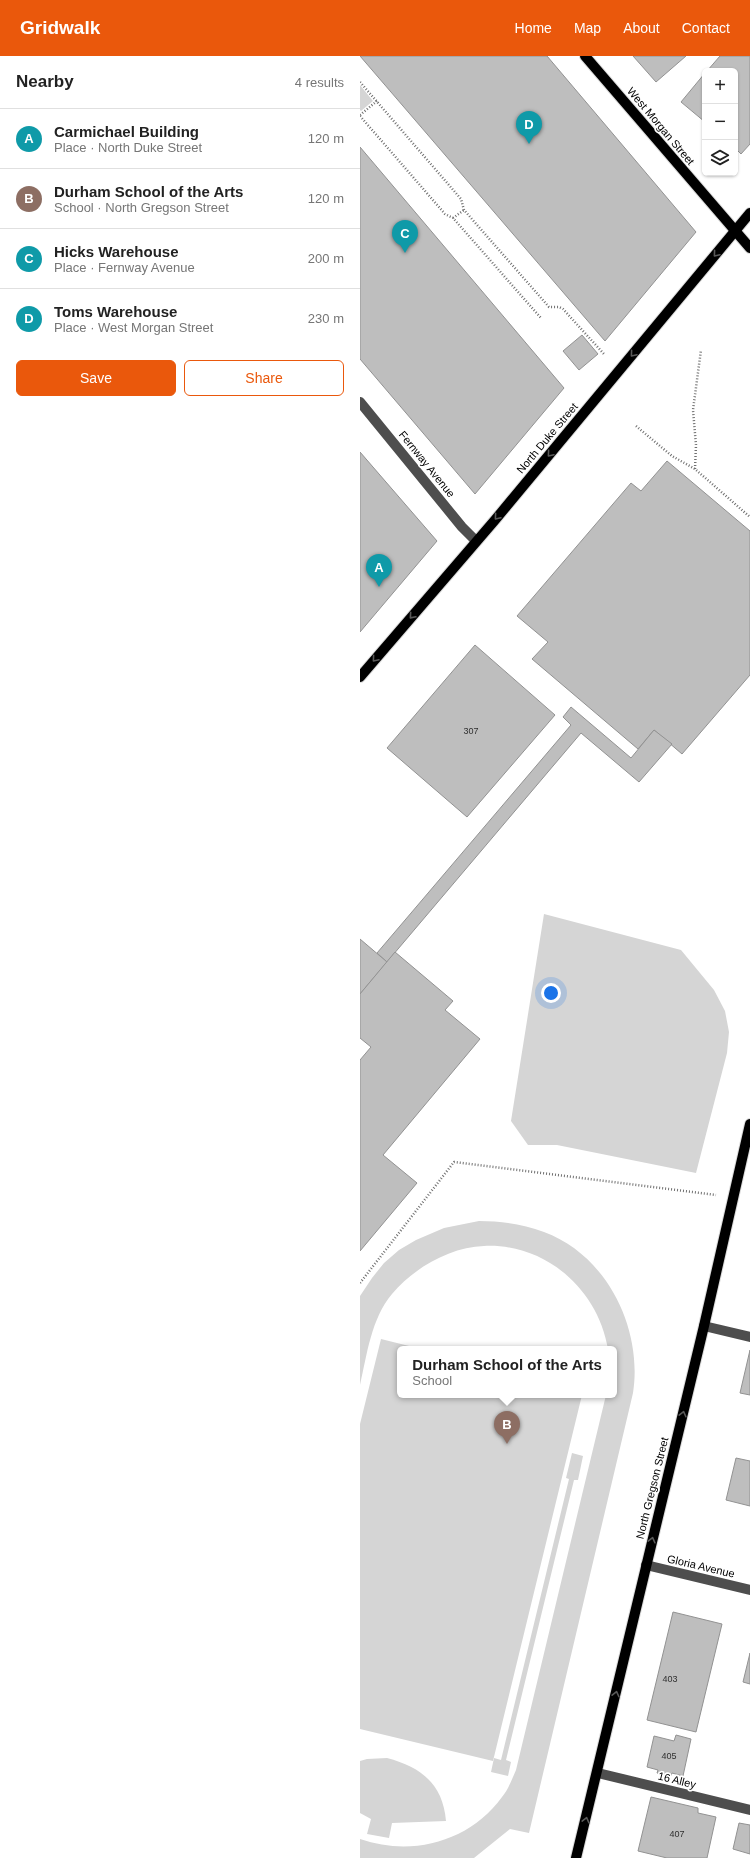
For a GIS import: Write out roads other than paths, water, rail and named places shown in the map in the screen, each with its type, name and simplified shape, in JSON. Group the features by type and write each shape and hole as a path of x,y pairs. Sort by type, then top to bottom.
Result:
{"main road":[{"name":"West Morgan Street","path":"585,56 750,248"},
{"name":"North Duke Street","path":"360,677 476,541 750,213"},
{"name":"North Gregson Street","path":"576,1858 598,1773 646,1565 704,1326 750,1124"}],"street":[{"name":"Fernway Avenue","path":"360,402 462,527 476,541"},
{"path":"704,1326 750,1337"},
{"name":"Gloria Avenue","path":"646,1565 750,1590"},
{"name":"16 Alley","path":"598,1773 750,1810"}],"place":[{"name":"Toms Warehouse","path":"529,144"},
{"name":"Hicks Warehouse","path":"405,253"},
{"name":"Carmichael Building","path":"379,587"},
{"name":"Durham School of the Arts","path":"507,1444"}]}
